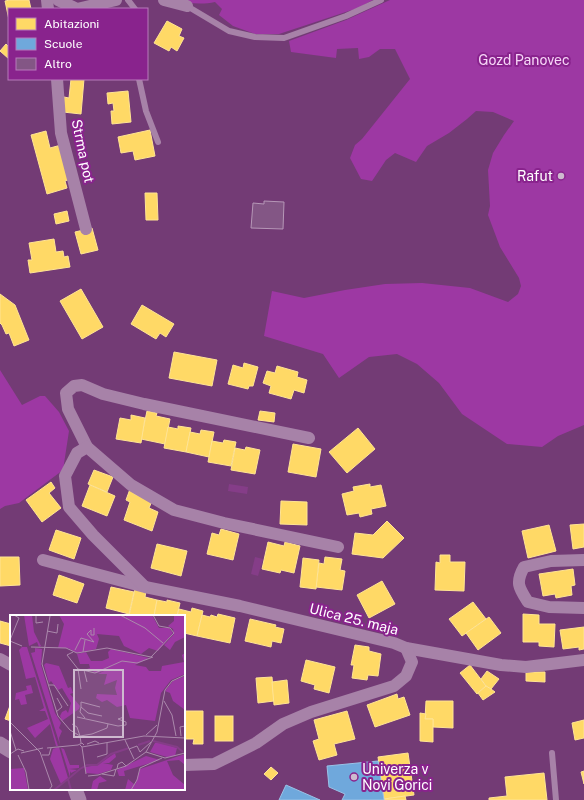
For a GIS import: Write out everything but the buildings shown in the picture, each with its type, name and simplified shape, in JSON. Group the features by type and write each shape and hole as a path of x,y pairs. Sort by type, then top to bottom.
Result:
{"street":[{"path":"58,0 74,8"},
{"path":"80,8 116,0"},
{"path":"164,0 188,6"},
{"name":"Strma pot","path":"57,80 61,133 86,229"},
{"path":"309,438 144,404 103,394 82,385 74,386 66,393 68,409 87,447 131,485 174,510 224,523 338,547"},
{"path":"87,447 77,453 65,476 69,507 93,535 145,587"},
{"name":"Ulica 25. maja","path":"43,560 145,587 240,606 394,643 406,648 412,662 406,676 394,686 312,712 283,724 256,743 214,764 185,765"},
{"path":"584,560 551,560 524,567 520,576 520,588 528,602 549,606 584,608"},
{"path":"406,648 501,666 526,667 584,660"},
{"path":"0,659 10,664"},
{"path":"0,744 10,750"},
{"path":"76,790 79,800"}],"lane":[{"path":"128,0 134,8"},
{"path":"188,6 229,31 255,37 284,38 346,16 381,0"},
{"path":"139,80 146,111 158,142"},
{"path":"552,753 556,800"}],"green space":[{"path":"173,0 373,0 358,8 279,34 255,34 233,26 219,15 222,9 215,2 194,3"},
{"name":"Gozd Panovec","path":"390,0 584,0 584,425 558,436 542,447 507,444 462,414 439,383 417,364 397,354 369,357 339,378 323,354 264,336 272,291 304,298 385,284 422,283 470,288 508,302 518,294 521,286 519,278 500,247 488,215 490,206 488,170 493,153 514,121 493,112 476,111 449,133 427,146 416,162 395,153 386,160 372,181 361,179 350,158 355,145 362,139 410,79 395,49 380,49 369,57 359,59 358,48 337,49 336,58 291,52 289,41 346,20"},
{"path":"0,370 22,405 40,396 45,396 59,412 69,431 63,470 19,503 5,506 0,509"}],"shaded area":[{"path":"229,484 248,487 247,494 228,491"},
{"path":"255,557 263,559 258,576 251,574"}],"place":[{"name":"Rafut","path":"561,176"},
{"name":"Univerza v Novi Gorici","path":"354,777"}]}
